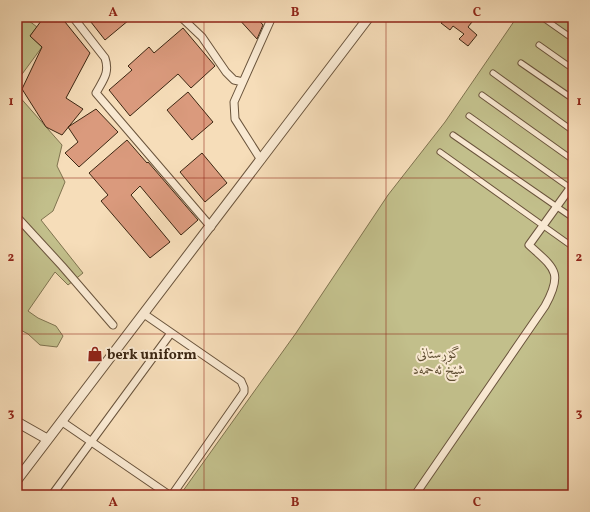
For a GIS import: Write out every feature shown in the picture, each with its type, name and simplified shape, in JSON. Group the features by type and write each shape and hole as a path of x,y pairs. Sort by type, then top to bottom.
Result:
{"street":[{"path":"73,17 105,58 107,71 96,93 211,227"},
{"path":"262,160 235,119 234,102 272,17"},
{"path":"17,480 262,160 369,17"},
{"path":"182,18 202,37 226,72 234,80 243,82"},
{"path":"546,20 573,39"},
{"path":"540,45 573,69"},
{"path":"521,62 573,99"},
{"path":"493,73 573,130"},
{"path":"482,95 573,160"},
{"path":"415,495 551,296 555,286 553,269 549,262 529,245 572,187 470,116"},
{"path":"453,135 573,218"},
{"path":"440,152 573,247"},
{"path":"17,217 113,325"},
{"path":"144,314 241,381 244,388 244,392 172,495"},
{"path":"52,495 90,441 171,333"},
{"path":"61,421 169,495"},
{"path":"17,422 47,439"}],"green space":[{"path":"17,17 24,17 37,27 30,36 42,47 17,81"},
{"name":"گۆڕستانی شێخ ئەحمەد","path":"517,17 573,17 573,495 180,495 296,333 388,195 445,122"},
{"path":"17,94 62,145 57,166 65,182 53,211 41,220 83,273 68,285 55,272 28,311 38,318 56,326 63,336 57,347 40,345 28,334 17,328 17,316 21,303 17,302"}],"building":[{"path":"44,17 61,17 90,53 66,98 83,109 62,135 46,127 22,89 42,47 30,36"},
{"path":"87,17 127,17 129,20 105,40"},
{"path":"237,17 256,17 263,25 257,39"},
{"path":"446,17 457,17 460,19 462,17 466,17 472,22 468,27 477,35 468,46 459,39 464,34 453,26 450,30 441,23"},
{"path":"183,28 215,66 191,88 178,74 130,116 109,90 132,70 128,66 149,47 154,53"},
{"path":"188,92 213,122 192,140 167,110"},
{"path":"96,109 118,132 79,167 65,153 78,142 68,127"},
{"path":"127,140 198,220 181,235 140,186 131,195 170,242 150,258 101,201 108,195 89,173"},
{"path":"202,153 227,183 205,202 180,172"}],"place":[{"name":"berk uniform","path":"95,354"}]}
